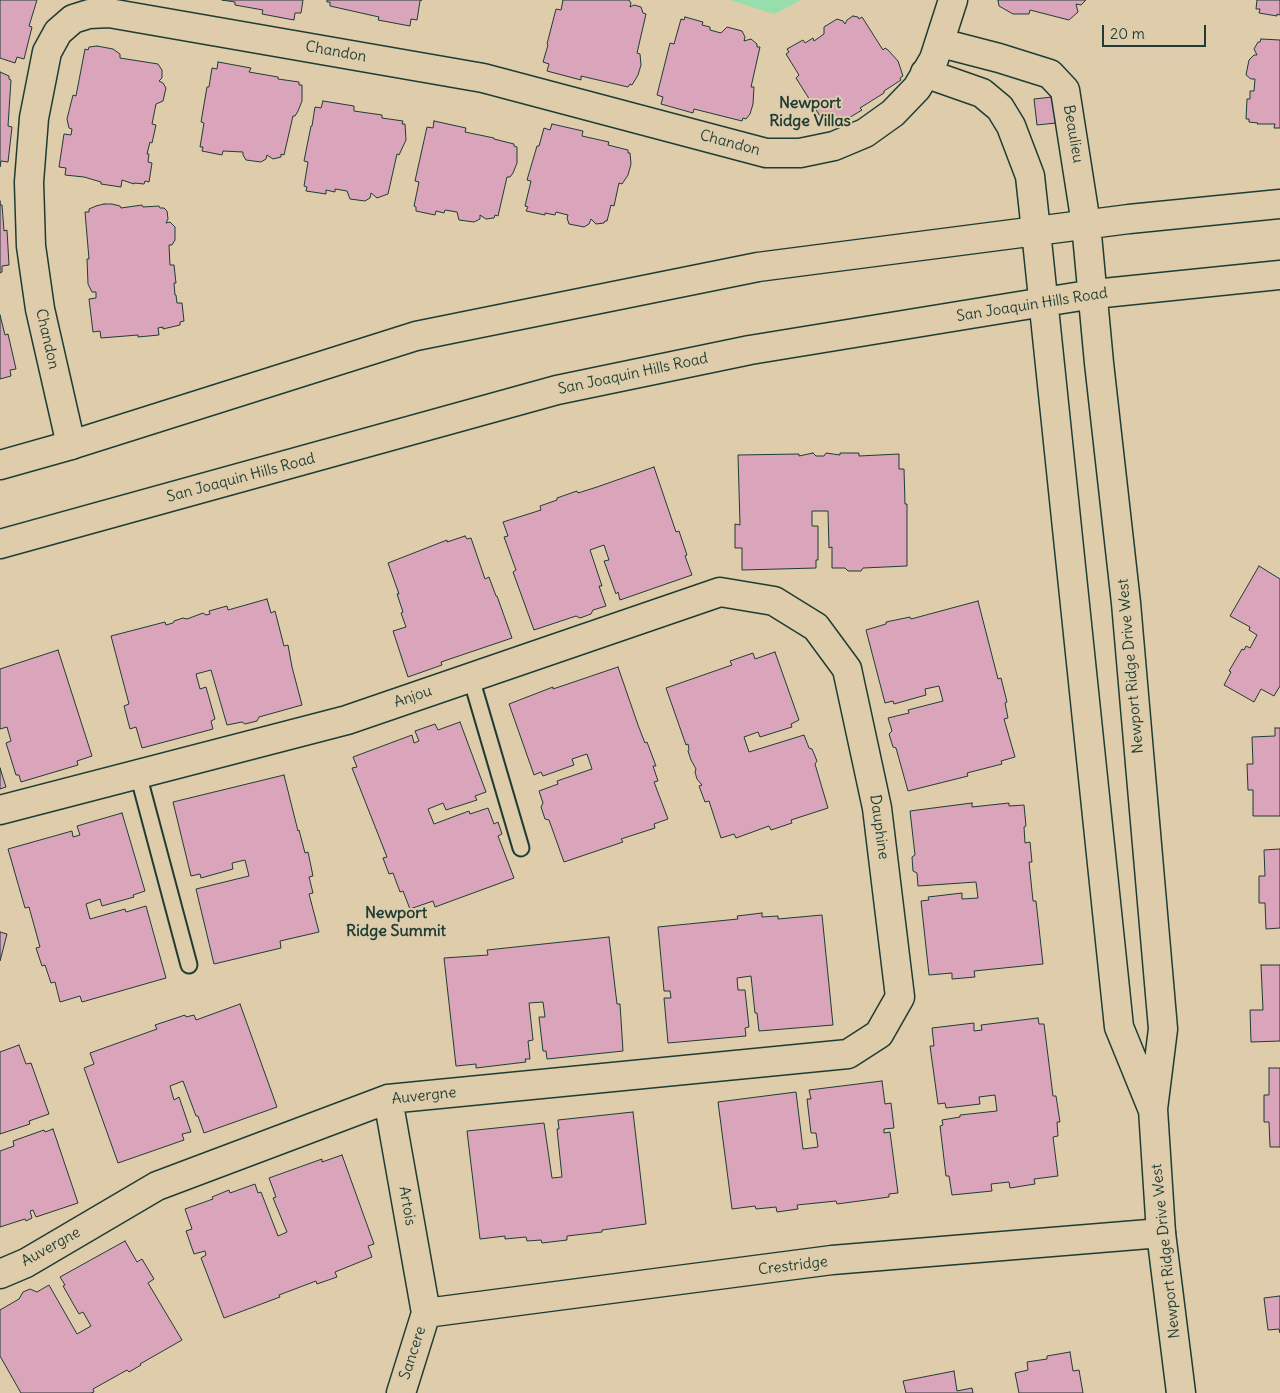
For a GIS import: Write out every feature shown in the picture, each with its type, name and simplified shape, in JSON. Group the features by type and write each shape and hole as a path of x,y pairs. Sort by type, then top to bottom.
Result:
{"street":[{"name":"Chandon","path":"71,445 40,309 31,246 29,182 34,118 47,52 58,32 73,20 89,14 109,13 483,78 766,153 800,153 834,146 865,133 893,113 917,88 934,59 953,0"},
{"name":"Beaulieu","path":"940,43 999,58 1050,74 1065,90 1086,224"},
{"path":"925,73 982,93 1000,108 1011,126 1030,176 1036,231"},
{"path":"0,465 71,445 416,336 758,267 1086,224 1280,204"},
{"name":"Newport Ridge Drive West","path":"1086,224 1099,363 1126,603 1163,1029 1153,1109 1161,1233 1181,1393"},
{"name":"Newport Ridge Drive West","path":"1036,231 1119,1027 1153,1109"},
{"name":"San Joaquin Hills Road","path":"0,544 557,390 750,350 1094,294 1280,275"},
{"name":"Anjou","path":"0,810 347,720 720,592 774,601 816,626"},
{"name":"Dauphine","path":"816,626 847,668 878,808 900,997 878,1034"},
{"name":"Auvergne","path":"0,1274 26,1263 157,1186 388,1099 848,1054 878,1034"},
{"name":"Artois","path":"388,1099 426,1312"},
{"name":"Crestridge","path":"426,1312 832,1260 1161,1233"},
{"name":"Sancere","path":"401,1393 426,1312"}],"lane":[{"path":"471,678 521,848"},
{"path":"138,774 189,965"}],"green space":[{"path":"730,0 801,0 774,14"}],"building":[{"path":"0,0 37,0 29,26 32,27 24,59 17,57 15,63 0,58"},
{"path":"222,0 303,0 301,13 295,13 294,20 262,14 263,10 235,5 235,2"},
{"path":"327,0 422,0 420,1 417,20 411,19 410,26 378,20 379,17 330,6 330,2 327,2"},
{"path":"563,0 629,0 631,3 630,7 634,5 641,7 643,13 646,14 637,53 640,54 641,65 632,85 630,84 628,87 581,76 581,80 547,71 549,64 543,62 547,44 556,9 561,10"},
{"path":"998,0 1086,0 1081,5 1076,4 1078,12 1069,20 1030,10 1029,14 1013,14 999,6"},
{"path":"1257,0 1280,0 1280,15 1259,13 1260,9 1256,9"},
{"path":"853,16 859,19 862,17 883,50 885,48 888,50 898,61 903,76 900,78 901,80 884,91 884,93 860,108 862,110 834,127 830,121 825,124 796,78 799,75 786,54 789,52 787,49 803,40 805,43 813,38 814,41 824,34 824,27 837,19 845,24"},
{"path":"685,17 703,22 702,25 710,27 710,30 721,33 727,27 742,31 745,37 744,41 751,39 757,44 757,47 760,47 751,87 754,87 753,104 750,114 746,119 743,118 742,121 694,109 693,113 661,104 663,97 657,95 670,43 674,44 681,19 684,20"},
{"path":"1261,39 1280,40 1280,128 1274,128 1275,124 1257,124 1246,119 1247,99 1250,99 1250,91 1254,91 1255,79 1251,79 1246,75 1249,60 1254,55 1257,55 1254,49"},
{"path":"97,46 113,49 120,54 120,58 158,64 162,70 162,78 159,81 166,88 163,101 156,104 152,124 156,125 152,143 150,142 147,154 149,154 148,162 152,163 149,182 145,181 144,184 134,184 122,180 121,187 101,184 101,182 84,177 65,175 66,168 59,167 64,134 71,135 72,129 69,128 67,119 73,95 76,96 85,49 88,50 89,47"},
{"path":"218,62 251,68 249,72 299,82 299,85 302,85 302,101 295,116 293,116 284,155 281,154 281,157 273,159 267,155 266,159 261,162 246,160 243,152 223,151 222,155 202,151 203,147 200,147 204,123 201,122 207,87 209,87 212,68 217,69"},
{"path":"0,72 9,76 11,80 8,126 12,127 8,162 1,161 0,167"},
{"path":"1052,97 1056,123 1037,125 1034,99"},
{"path":"323,101 354,106 354,111 382,115 382,118 403,121 402,124 405,124 406,140 399,155 397,154 388,194 377,198 371,193 370,198 365,201 350,199 347,191 335,189 335,192 326,190 326,194 306,191 307,187 304,186 308,162 304,161 315,107 321,108"},
{"path":"434,121 466,128 465,132 494,138 514,144 517,147 517,163 513,173 510,177 507,177 498,216 495,215 494,218 486,219 480,215 480,219 474,222 459,220 457,212 445,210 444,213 436,211 435,215 416,211 414,206 419,182 415,181 427,127 433,128"},
{"path":"552,124 583,131 582,136 609,142 608,145 628,150 628,153 630,153 631,164 628,175 622,184 619,183 614,206 611,205 607,221 604,223 596,224 591,219 589,224 584,227 569,224 568,215 556,212 555,215 545,213 545,215 526,211 528,207 525,206 531,181 527,180 537,146 539,146 544,128 550,130"},
{"path":"104,204 112,204 121,208 142,205 143,207 159,206 167,211 168,219 166,223 170,222 175,227 175,240 172,245 169,245 170,265 174,265 177,303 182,303 184,321 180,322 180,325 163,329 163,327 158,328 159,335 138,337 138,335 101,338 100,331 93,332 89,299 96,298 96,292 92,292 88,284 87,259 89,259 85,212 89,212 89,209"},
{"path":"0,205 2,205 4,231 7,230 9,265 2,266 2,272 0,273"},
{"path":"0,315 5,335 8,334 16,369 10,370 11,376 0,379"},
{"path":"813,453 816,456 824,456 826,453 840,455 840,453 859,453 859,456 899,454 899,469 904,469 905,504 907,504 907,566 863,568 861,571 832,568 832,547 829,548 828,511 812,511 812,526 818,526 818,560 816,560 816,568 742,570 742,548 735,548 735,524 740,525 738,455 799,454 799,456"},
{"path":"654,467 676,532 679,531 692,575 620,600 604,561 609,560 604,545 590,550 602,586 599,586 606,606 593,610 591,614 580,618 576,616 534,630 513,572 516,570 504,537 508,536 503,522 541,510 540,506 557,500 557,498 597,487"},
{"path":"465,536 467,539 471,538 485,579 489,577 512,638 441,662 442,665 408,677 393,631 406,627 397,594 399,594 388,563 447,540 447,542"},
{"path":"1259,566 1280,579 1280,686 1274,696 1261,689 1254,702 1224,685 1231,672 1229,671 1242,649 1244,650 1246,646 1250,648 1257,635 1249,630 1250,627 1230,616"},
{"path":"267,599 271,613 275,611 284,646 288,645 302,705 259,717 257,721 227,725 211,670 196,674 200,689 206,687 215,719 211,721 213,729 142,748 136,727 130,729 124,706 129,704 111,636 165,622 166,625 203,613 206,615 210,614 209,611 227,606 228,610"},
{"path":"978,601 998,679 1001,678 1007,702 1005,703 1008,718 1004,719 1015,757 1001,761 1002,764 967,773 968,776 908,791 896,748 893,747 889,734 892,731 888,718 909,713 908,710 943,701 939,686 925,689 926,695 894,704 893,701 885,703 866,630 886,624 886,622 910,617 911,619"},
{"path":"58,650 92,756 77,761 78,765 21,782 19,775 16,775 6,743 11,741 7,727 0,729 0,669"},
{"path":"775,652 799,720 791,724 792,727 760,737 758,732 744,737 749,752 804,735 817,761 815,764 828,808 791,820 792,823 771,830 769,826 736,838 734,834 721,838 709,801 705,802 699,786 702,785 697,779 696,769 688,751 688,744 686,745 666,688 732,665 730,661 753,653 755,659"},
{"path":"618,667 638,725 656,766 653,766 658,781 654,782 668,819 654,824 655,828 621,839 623,842 564,862 549,820 545,819 539,791 558,784 557,781 592,769 587,754 572,759 574,765 543,776 541,772 534,775 509,704 553,687 553,689"},
{"path":"460,722 486,792 475,796 477,800 446,810 443,803 428,809 434,824 469,811 470,814 488,808 494,824 498,822 502,834 498,836 514,878 435,907 433,901 410,909 403,891 400,892 393,873 389,874 383,858 387,857 352,768 357,767 353,757 412,735 414,743 419,741 415,731 435,724 438,730"},
{"path":"1275,728 1280,728 1280,816 1253,816 1253,790 1248,790 1247,764 1253,764 1252,737 1275,736"},
{"path":"0,768 6,787 0,789"},
{"path":"284,775 298,831 305,853 308,852 313,876 309,877 313,893 309,894 319,932 280,941 281,948 214,964 196,889 249,876 245,860 232,863 233,869 201,878 200,874 191,876 173,802"},
{"path":"972,803 972,807 1009,803 1009,806 1024,805 1025,843 1030,842 1032,862 1029,862 1033,901 1036,901 1043,964 974,971 975,977 952,979 952,973 929,975 921,901 929,900 928,897 962,893 962,899 978,898 976,882 918,886 917,873 913,871 912,857 915,855 910,811"},
{"path":"122,813 145,891 133,895 134,897 102,906 100,899 86,904 90,919 125,909 126,912 146,906 166,978 82,1002 80,996 60,1002 55,982 51,983 45,965 42,966 36,948 40,947 29,907 25,908 8,849 72,831 73,837 80,835 77,826"},
{"path":"1280,849 1280,928 1266,929 1265,903 1259,903 1259,876 1265,876 1264,850"},
{"path":"762,913 762,917 778,916 778,919 822,915 833,1025 759,1031 751,976 737,978 738,990 745,990 749,1027 745,1028 746,1036 668,1043 664,998 671,998 670,991 664,991 658,927 738,919 737,916"},
{"path":"0,932 7,934 0,961"},
{"path":"609,937 617,1004 620,1004 623,1051 547,1059 546,1051 543,1051 539,1017 545,1017 543,1002 529,1003 533,1040 528,1041 530,1059 525,1059 526,1062 476,1068 476,1064 456,1066 444,958 488,955 487,950"},
{"path":"1261,965 1280,965 1280,1041 1251,1042 1250,1010 1263,1010"},
{"path":"240,1004 277,1107 204,1133 183,1081 170,1086 174,1100 179,1097 191,1132 182,1134 184,1140 118,1163 84,1068 94,1064 90,1053 157,1029 155,1025 185,1015 186,1017 194,1015 196,1020"},
{"path":"1038,1018 1039,1024 1044,1024 1053,1096 1056,1096 1060,1122 1057,1122 1058,1136 1053,1137 1058,1176 1034,1179 1035,1184 1010,1188 1009,1182 991,1184 992,1191 952,1195 949,1176 946,1176 940,1126 943,1125 942,1120 960,1117 960,1115 997,1111 995,1095 979,1097 980,1104 946,1108 945,1103 938,1104 930,1046 934,1046 932,1028 974,1023 974,1031 982,1030 981,1025"},
{"path":"19,1045 26,1064 31,1063 49,1114 29,1121 30,1124 0,1134 0,1052"},
{"path":"1269,1068 1280,1068 1280,1147 1270,1147 1269,1122 1264,1122 1264,1095 1269,1095"},
{"path":"882,1081 885,1104 891,1103 894,1128 884,1129 884,1133 890,1132 898,1193 889,1194 889,1197 837,1204 836,1201 797,1205 798,1209 777,1212 776,1207 756,1209 755,1206 732,1209 718,1102 796,1092 803,1149 818,1147 816,1133 811,1133 807,1099 811,1099 809,1090"},
{"path":"633,1112 646,1224 567,1236 567,1240 542,1243 541,1240 527,1241 526,1237 505,1239 505,1236 480,1239 467,1131 544,1123 552,1178 562,1177 557,1129 559,1129 558,1120"},
{"path":"53,1129 78,1203 36,1217 33,1210 30,1211 32,1218 0,1227 0,1151 14,1146 13,1141 44,1130 45,1132"},
{"path":"342,1155 374,1244 368,1246 372,1257 335,1272 337,1277 317,1284 316,1281 224,1318 201,1258 206,1255 205,1251 194,1254 186,1231 192,1229 185,1209 213,1199 212,1197 229,1190 230,1193 255,1184 258,1193 261,1192 278,1236 287,1232 273,1198 276,1197 269,1178 322,1159 322,1162"},
{"path":"125,1241 137,1262 142,1259 154,1279 148,1283 182,1340 129,1372 127,1370 93,1389 94,1392 91,1393 21,1393 0,1356 0,1310 19,1299 23,1292 30,1289 37,1292 49,1285 77,1334 91,1326 83,1312 79,1314 60,1277"},
{"path":"1280,1296 1280,1333 1279,1329 1268,1330 1264,1298"},
{"path":"1070,1352 1073,1371 1079,1370 1083,1393 1019,1393 1015,1373 1028,1370 1027,1362 1047,1359 1047,1356"},
{"path":"954,1371 957,1391 972,1388 973,1393 906,1393 903,1381"}],"district":[{"name":"Newport Ridge Villas","path":"810,112"},
{"name":"Newport Ridge Summit","path":"396,922"}]}
